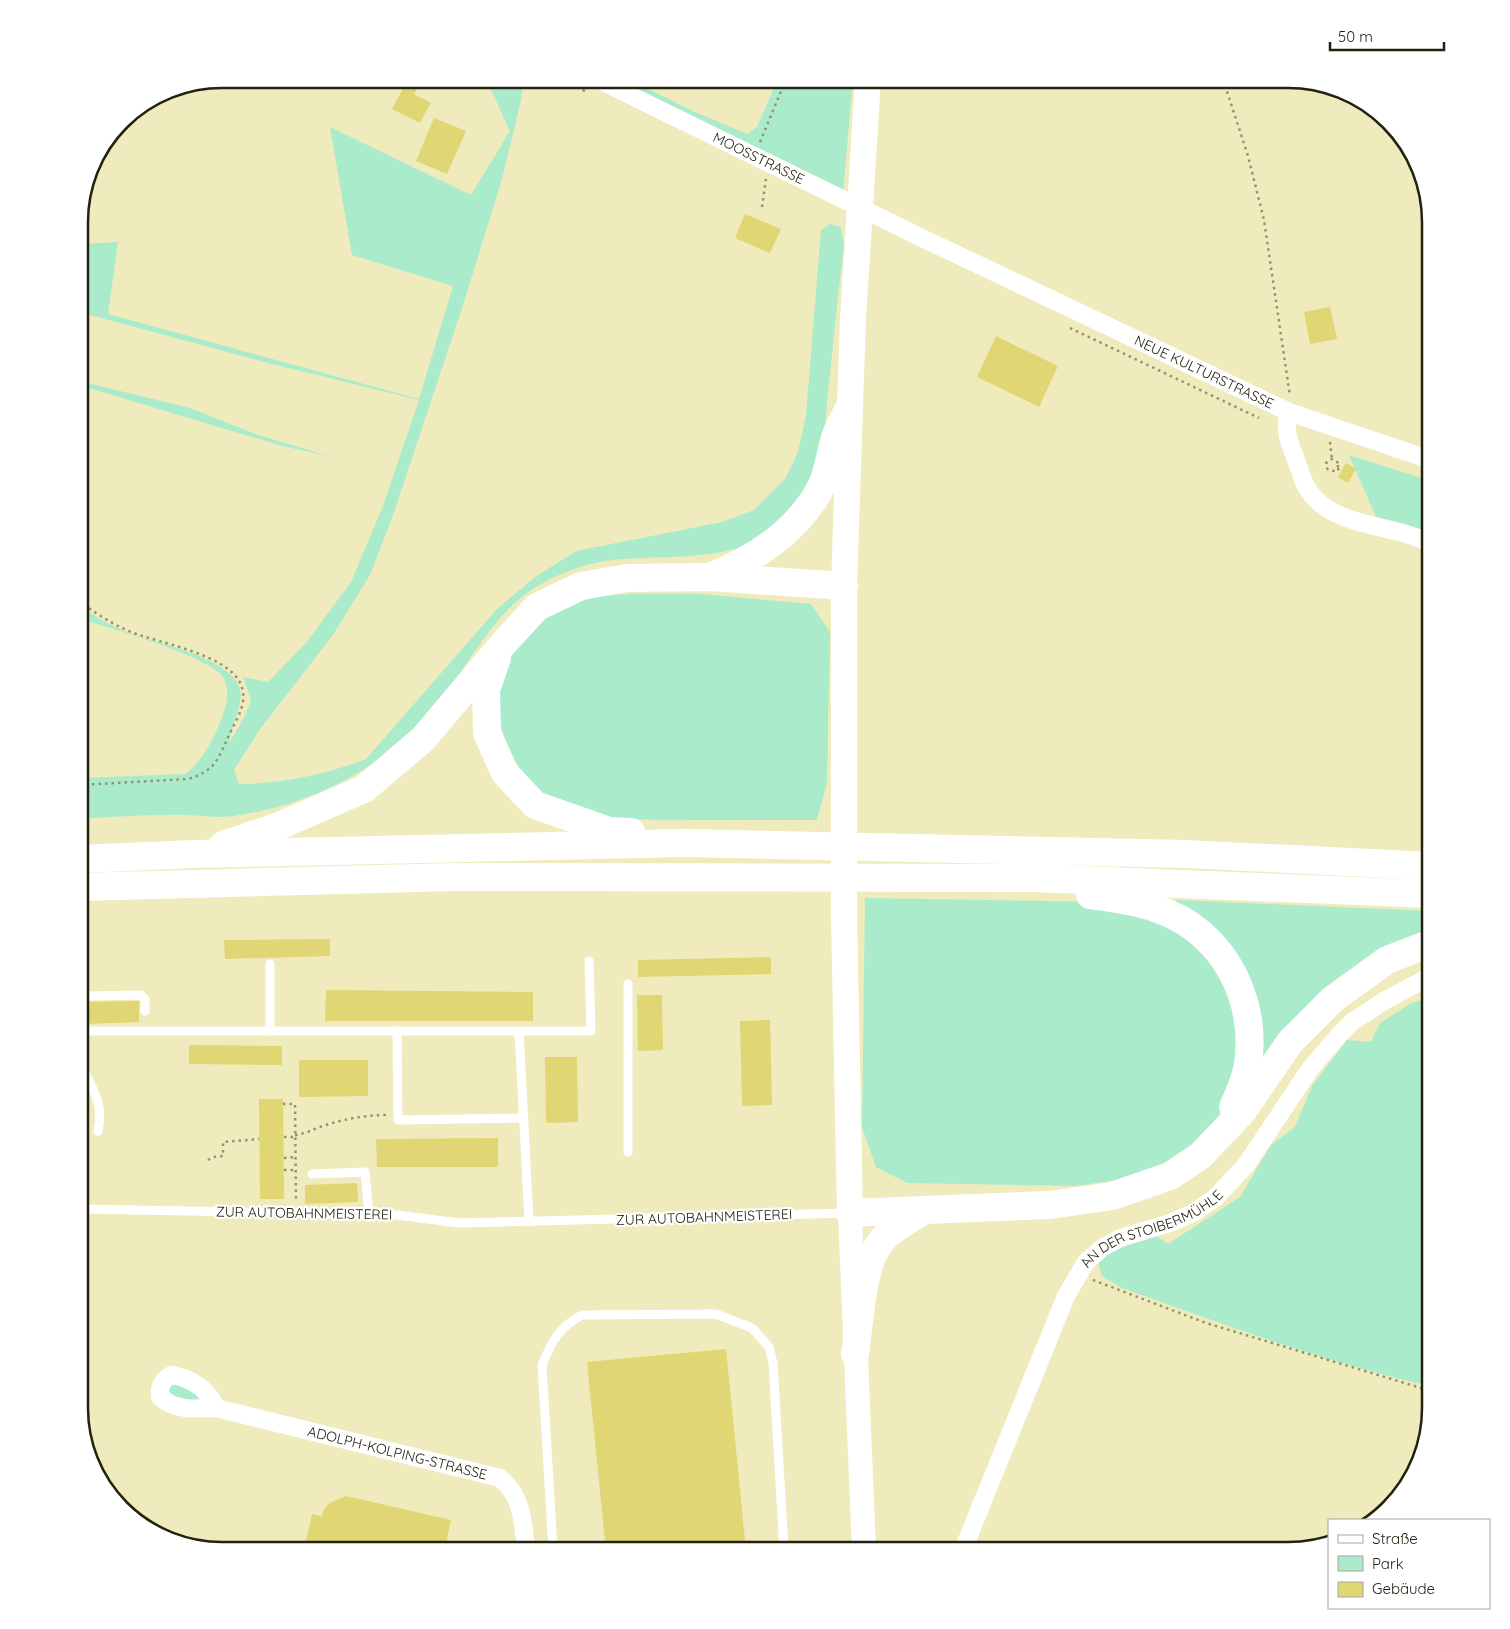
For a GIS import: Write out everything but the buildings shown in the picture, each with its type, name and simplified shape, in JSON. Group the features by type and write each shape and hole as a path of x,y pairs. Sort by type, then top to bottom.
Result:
{"highway":[{"path":"709,577 742,564 790,528 807,508 821,487 836,434 849,408"},
{"path":"195,854 279,826 364,789 423,739 502,644 537,607 581,586 627,578 709,577 844,586"},
{"path":"502,644 486,690 487,733 505,774 535,805 609,831 659,833 685,843"},
{"path":"88,859 195,854 685,843 1186,854 1422,866"},
{"path":"88,887 455,877 1032,878 1422,894"},
{"path":"1032,878 1064,891 1114,898 1162,911 1182,920 1200,934 1226,963 1238,982 1243,995 1249,1030 1248,1065 1225,1127"},
{"path":"850,1212 923,1211 1050,1205 1112,1196 1170,1176 1200,1156 1225,1127 1242,1112 1290,1042 1333,999 1387,960 1422,946"},
{"path":"855,1354 867,1275 876,1248 896,1229 923,1211"}],"main road":[{"path":"864,1542 850,1212 844,916 846,797 844,586 849,408 867,88"}],"street":[{"name":"MOOSSTRASSE","path":"615,88 920,237"},
{"name":"NEUE KULTURSTRASSE","path":"920,237 1289,412 1285,429 1304,483 1319,502 1333,512 1350,520 1416,536 1422,539"},
{"path":"1289,412 1422,457"},
{"name":"AN DER STOIBERMÜHLE","path":"966,1542 1066,1296 1078,1274 1093,1254 1110,1242 1170,1223 1193,1213 1215,1198 1242,1170 1310,1069 1338,1035 1356,1019 1384,1001 1422,981"},
{"name":"ADOLPH-KOLPING-STRASSE","path":"216,1408 500,1478 509,1486 518,1500 525,1542"}],"lane":[{"path":"88,1031 591,1031 589,961"},
{"path":"270,964 270,1031"},
{"path":"628,984 628,1152"},
{"path":"88,996 141,995 145,999 146,1012"},
{"path":"397,1031 398,1120 523,1118"},
{"path":"519,1031 529,1221"},
{"path":"88,1076 97,1096 101,1115 98,1131"},
{"path":"312,1174 365,1172 369,1215"},
{"name":"ZUR AUTOBAHNMEISTEREI","path":"88,1209 397,1215 460,1223 850,1212"},
{"path":"553,1542 542,1365 552,1342 568,1323 582,1315 716,1314 752,1328 769,1347 774,1363 784,1542"}],"path":[{"path":"762,207 761,160 783,88"},
{"path":"1226,88 1248,156 1264,220 1290,392 1289,412"},
{"path":"1330,441 1332,459"},
{"path":"1332,459 1337,462 1337,469"},
{"path":"1332,459 1326,462 1326,468 1331,472 1337,469 1342,470"},
{"path":"88,607 131,632 213,660 236,675 244,696 240,713 213,768 202,775 188,779 88,785"},
{"path":"283,1104 295,1104 296,1213"},
{"path":"284,1138 304,1134 314,1129 353,1118 398,1114"},
{"path":"208,1160 213,1157 223,1156 223,1142 259,1139"},
{"path":"284,1158 295,1158"},
{"path":"284,1170 296,1170"},
{"path":"1078,1274 1206,1323 1422,1388"}],"green space":[{"path":"490,88 522,88 521,100 502,179 464,302 392,518 370,575 333,635 260,729 234,770 239,784 255,784 304,777 366,759 497,609 535,577 576,551 722,522 754,510 785,479 798,452 806,415 821,230 830,224 841,227 844,246 823,440 811,480 799,499 779,523 762,537 746,545 728,551 707,554 605,561 573,569 543,583 526,594 497,621 439,702 419,725 373,763 347,779 320,792 292,803 263,811 233,816 160,815 88,818 88,778 185,774 191,769 205,752 219,725 227,701 227,689 223,677 199,660 157,643 88,622 88,611 122,630 195,654 227,672 237,682 241,695 229,743 244,718 251,700 243,677 268,682 306,643 351,582 383,506 419,400 268,363 88,314 88,244 118,242 108,314 419,399 453,286 352,255 330,127 471,195 510,131"},
{"path":"633,88 646,88 695,112 747,134 757,127 774,88 852,88 843,193"},
{"path":"88,383 190,408 255,434 329,456 282,446 88,388"},
{"path":"1349,455 1422,478 1422,534 1402,523 1376,517"},
{"path":"634,594 702,594 811,604 830,632 827,782 817,820 648,820 607,817 569,807 552,799 534,785 520,769 509,751 502,731 499,710 500,689 505,668 515,648 525,635 546,618 583,600"},
{"path":"865,898 1105,902 1180,925 1224,970 1244,1030 1225,1108 1206,1134 1173,1162 1117,1180 1075,1186 907,1183 876,1167 862,1127"},
{"path":"1176,900 1422,911 1422,936 1372,958 1251,1089 1262,1046 1174,904"},
{"path":"1422,999 1422,1384 1353,1366 1275,1342 1122,1288 1102,1276 1098,1262 1108,1252 1156,1236 1168,1244 1240,1197 1271,1145 1295,1127 1312,1086 1347,1040 1371,1042 1380,1023 1410,1004"},
{"path":"173,1382 197,1393 198,1399 194,1401 172,1396 168,1388"}]}
